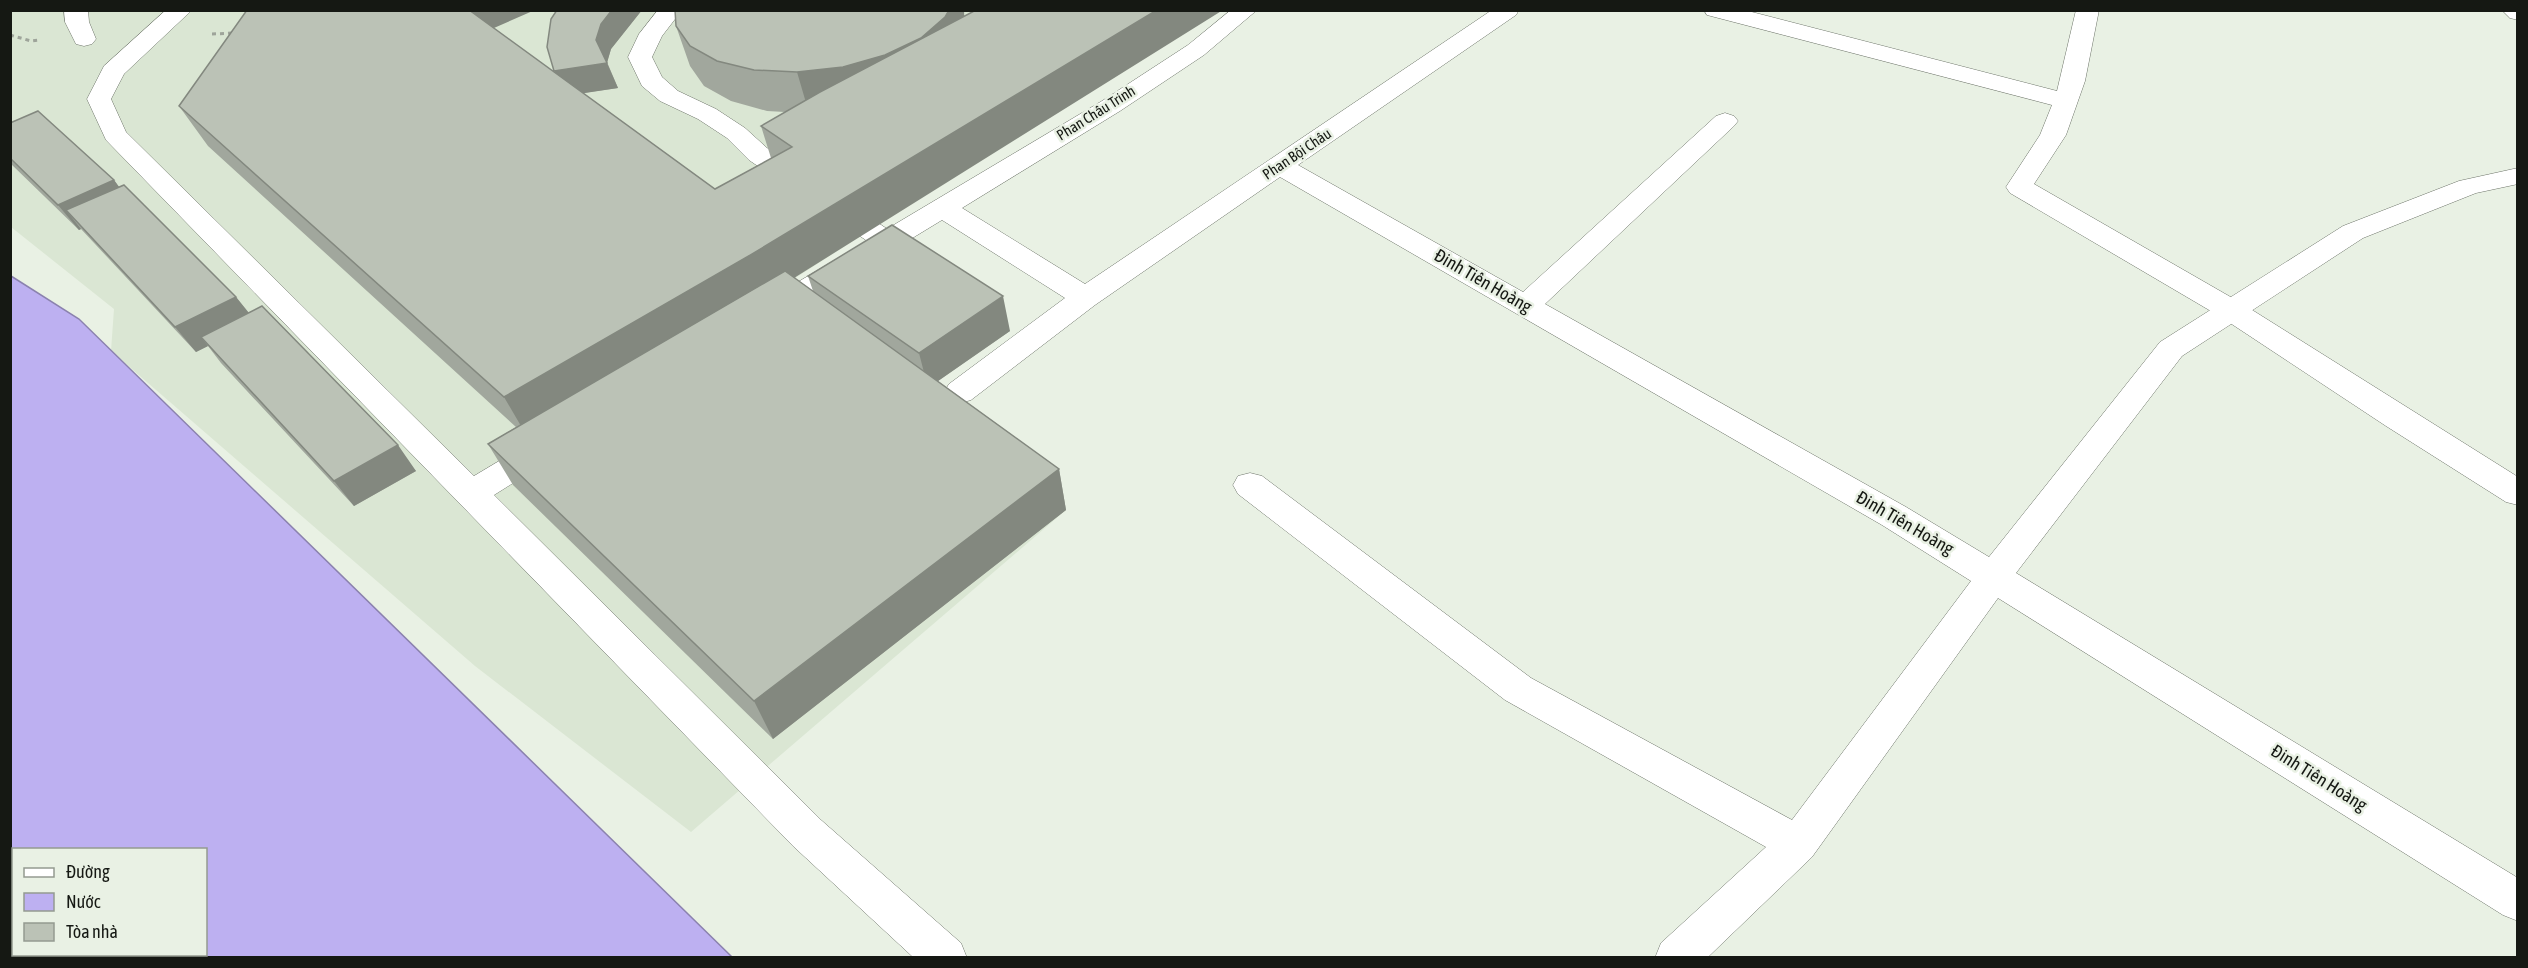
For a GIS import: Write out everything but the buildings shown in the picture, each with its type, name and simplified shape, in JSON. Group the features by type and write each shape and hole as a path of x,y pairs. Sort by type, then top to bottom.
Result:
{"street":[{"path":"76,10 77,22 84,39"},
{"path":"181,10 112,71 99,99 115,135 807,833 946,957"},
{"path":"671,10 651,34 640,57 651,81 669,96 707,114 736,133 758,154 886,241"},
{"name":"Phan Châu Trinh","path":"744,327 1111,106 1196,50 1246,10"},
{"name":"Phan Bội Châu","path":"960,392 1085,298 1508,10"},
{"path":"1715,10 2011,88 2066,100"},
{"path":"2088,10 2073,81 2053,135 2019,187 2231,310 2517,493"},
{"path":"2513,10 2517,13"},
{"path":"1526,306 1725,121"},
{"name":"Đinh Tiên Hoàng","path":"1280,166 1894,516 2517,901"},
{"path":"1676,957 1798,844 1994,576 2171,349 2353,232 2468,187 2517,176"},
{"path":"941,207 1085,298"},
{"path":"470,494 572,432"},
{"path":"1250,485 1518,689 1798,844"}],"path":[{"path":"10,35 31,41"}],"shaded area":[{"path":"10,11 1210,11 783,286 1066,510 691,832 475,666 111,351 114,309 11,227"}],"water":[{"path":"11,276 79,319 732,957 11,957"}]}
